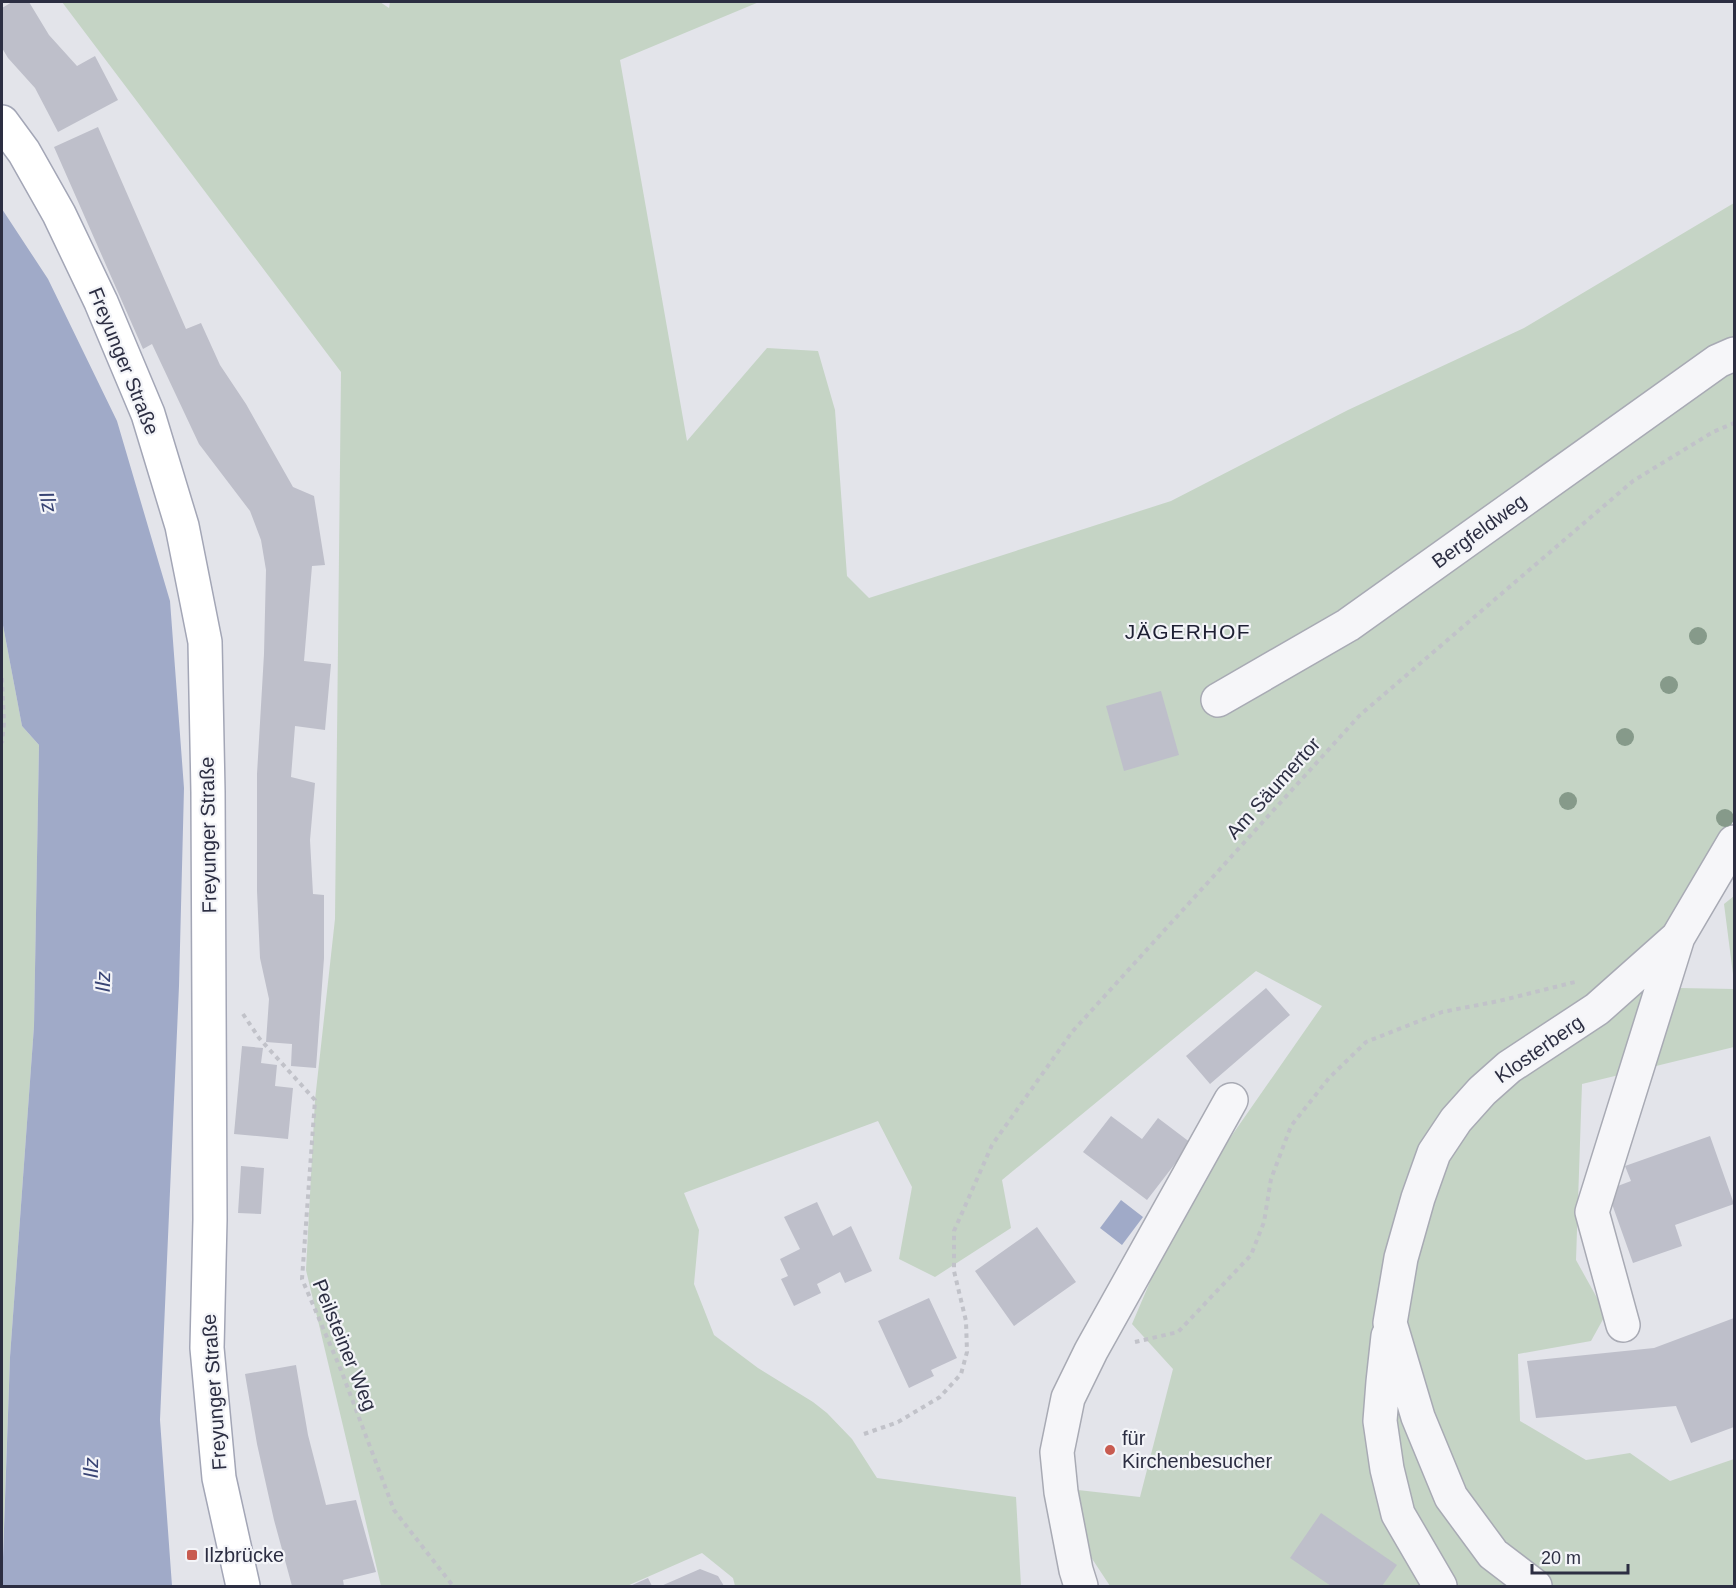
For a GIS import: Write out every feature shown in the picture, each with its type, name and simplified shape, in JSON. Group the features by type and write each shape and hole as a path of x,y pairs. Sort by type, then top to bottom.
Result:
{"main road":[{"name":"Freyunger Straße","path":"2,122 24,152 59,214 101,302 148,414 182,526 205,642 210,1220 207,1348 219,1478 243,1587"}],"street":[{"name":"Bergfeldweg","path":"1218,700 1348,625 1718,361 1734,354"},
{"name":"Klosterberg","path":"1440,1587 1398,1514 1387,1469 1380,1421 1390,1323 1401,1258 1434,1153 1456,1120 1482,1091 1509,1067 1597,1009 1678,937 1734,842"},
{"path":"1623,1325 1592,1212 1678,937"},
{"path":"1081,1587 1061,1492 1057,1452 1068,1398 1091,1351 1231,1100"},
{"name":"Klosterberg","path":"1390,1323 1418,1417 1451,1497 1492,1554 1535,1587"}],"path":[{"name":"Am Säumertor","path":"864,1434 898,1422 940,1397 961,1374 967,1352 966,1321 954,1271 954,1231 992,1145 1072,1032 1360,715 1633,481 1713,432 1734,423"},
{"path":"2,678 4,723 2,743"},
{"path":"1091,1351 1178,1332 1251,1255 1264,1222 1271,1179 1291,1126 1329,1078 1366,1042 1442,1012 1499,1001 1581,980"},
{"name":"Peilsteiner Weg","path":"259,1038 315,1100 302,1279 394,1510 453,1587"}],"green space":[{"path":"62,2 380,2 389,8 390,2 759,2 620,60 687,441 767,348 818,351 835,410 847,576 869,598 1171,501 1348,410 1524,328 1734,203 1734,818 1710,861 1679,988 1734,989 1734,1047 1582,1084 1576,1260 1606,1314 1591,1341 1518,1354 1520,1421 1586,1460 1630,1453 1670,1481 1734,1459 1734,1586 1110,1586 1085,1548 1078,1490 1140,1497 1173,1369 1132,1324 1182,1207 1322,1006 1256,971 1002,1180 1011,1228 935,1277 899,1259 912,1187 878,1121 684,1193 699,1230 694,1284 714,1335 758,1368 827,1413 852,1439 877,1478 1016,1497 1021,1586 735,1586 733,1578 702,1553 627,1586 381,1586 306,1270 315,1100 335,919 341,372"},
{"path":"2,620 22,726 39,745 34,1026 10,1357 2,1579"},
{"path":"1734,896 1734,982 1724,904"}],"water":[{"name":"Ilz","path":"2,209 48,279 117,421 170,601 184,788 179,986 160,1420 172,1586 2,1586 10,1357 34,1026 39,745 22,726 2,620"},
{"path":"1121,1200 1143,1217 1122,1245 1100,1228"}],"building":[{"path":"12,2 29,2 49,35 77,66 95,56 118,100 58,132 35,88 2,48 2,8"},
{"path":"98,127 186,329 201,323 220,365 246,404 293,487 314,496 325,565 312,566 304,661 331,664 325,730 295,726 291,777 315,783 310,840 313,894 324,895 324,958 316,1068 291,1066 292,1044 266,1042 269,999 260,958 257,891 257,774 266,570 261,540 250,511 199,444 152,344 143,349 54,147"},
{"path":"1161,691 1179,755 1124,771 1106,706"},
{"path":"1266,988 1290,1015 1210,1084 1186,1056"},
{"path":"242,1046 263,1048 261,1063 277,1065 275,1086 293,1088 288,1139 234,1134"},
{"path":"1111,1116 1142,1139 1158,1118 1191,1143 1147,1200 1083,1152"},
{"path":"1710,1136 1734,1204 1675,1225 1682,1246 1633,1263 1607,1190 1631,1181 1625,1166"},
{"path":"241,1166 264,1168 261,1214 238,1213"},
{"path":"817,1202 833,1236 851,1226 872,1271 845,1283 840,1272 817,1284 821,1293 794,1306 781,1279 788,1276 780,1259 800,1249 784,1217"},
{"path":"1037,1227 1076,1282 1014,1326 975,1271"},
{"path":"929,1298 957,1358 931,1370 934,1376 909,1388 878,1321"},
{"path":"1734,1318 1734,1427 1691,1443 1676,1406 1536,1418 1527,1361 1654,1348"},
{"path":"296,1365 308,1435 326,1505 356,1500 376,1572 343,1580 344,1586 292,1586 257,1444 245,1374"},
{"path":"1321,1513 1397,1565 1382,1586 1331,1586 1290,1558"},
{"path":"700,1569 718,1576 724,1586 661,1586"},
{"path":"648,1578 652,1586 630,1586"}],"place":[{"name":"für Kirchenbesucher","path":"1110,1450"},
{"name":"Ilzbrücke","path":"192,1555"}],"district":[{"name":"JÄGERHOF","path":"1188,632"}]}
